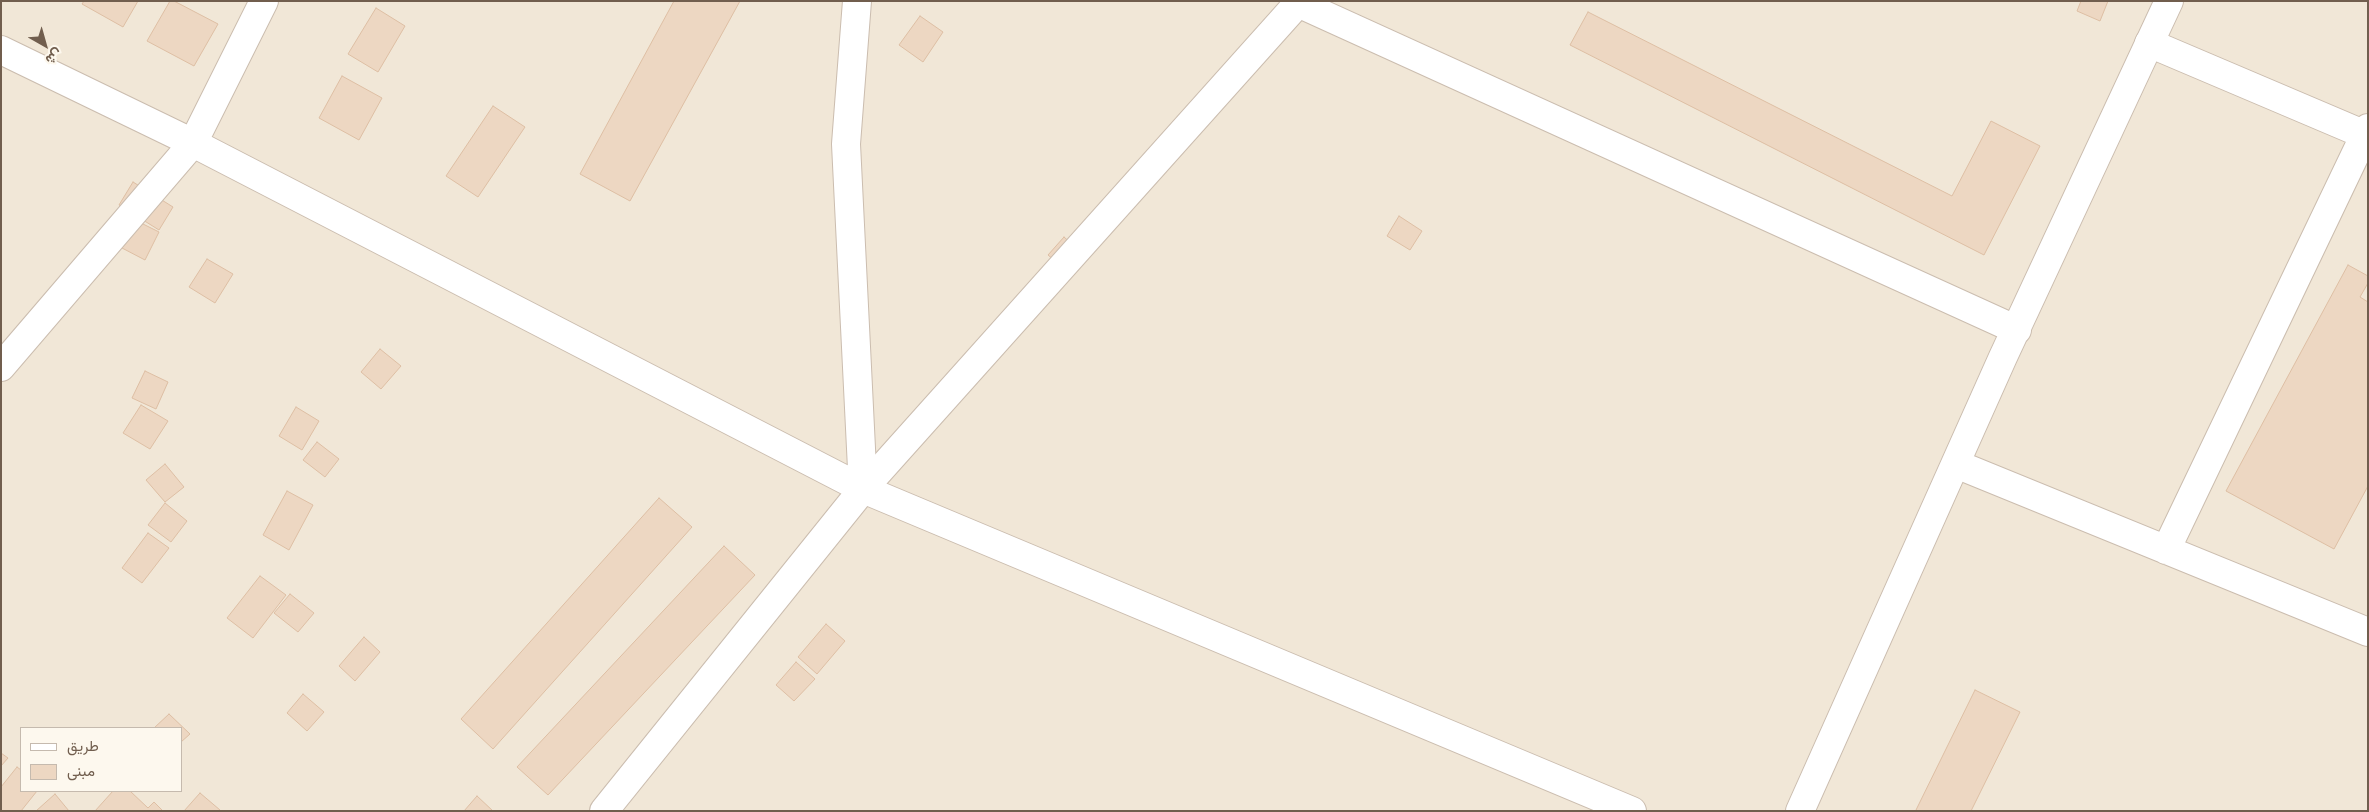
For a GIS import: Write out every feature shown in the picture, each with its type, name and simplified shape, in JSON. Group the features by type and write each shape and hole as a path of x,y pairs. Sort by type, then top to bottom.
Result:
{"street":[{"path":"1,367 193,143 264,1"},
{"path":"857,1 846,144 863,489"},
{"path":"1800,811 2017,330 2169,1"},
{"path":"604,811 863,489 1299,2 2017,330"},
{"path":"2149,43 2367,133 2166,550"},
{"path":"1,50 193,143 863,489 1632,811"},
{"path":"1956,464 2368,632"}],"shaded area":[{"path":"1,1 2368,1 2368,811 1,811"}],"building":[{"path":"84,1 138,1 123,27 82,4"},
{"path":"170,1 174,1 218,24 194,66 147,41"},
{"path":"674,1 740,1 630,201 580,174"},
{"path":"2081,1 2108,1 2100,21 2077,11"},
{"path":"376,8 405,26 378,72 348,54"},
{"path":"1588,12 1952,196 1991,121 2040,146 1984,255 1570,45"},
{"path":"920,16 943,32 923,62 899,45"},
{"path":"342,76 382,98 359,140 319,118"},
{"path":"493,106 525,127 478,197 446,176"},
{"path":"133,182 173,207 159,230 119,205"},
{"path":"1399,216 1422,231 1410,250 1387,236"},
{"path":"135,220 159,232 145,260 122,248"},
{"path":"1064,237 1084,255 1068,272 1048,255"},
{"path":"207,259 233,274 215,303 189,287"},
{"path":"2348,265 2368,276 2368,283 2360,297 2368,302 2368,486 2334,549 2226,491"},
{"path":"380,349 401,366 381,389 361,372"},
{"path":"145,371 168,382 156,409 132,398"},
{"path":"141,405 168,421 150,449 123,433"},
{"path":"296,407 319,421 302,450 279,436"},
{"path":"317,442 339,459 325,477 303,460"},
{"path":"165,464 184,487 165,502 146,480"},
{"path":"287,491 313,505 289,550 263,535"},
{"path":"659,498 692,527 493,749 461,719"},
{"path":"165,503 187,521 171,542 148,525"},
{"path":"148,533 169,548 142,583 122,568"},
{"path":"724,546 755,575 548,795 517,767"},
{"path":"260,576 286,595 253,638 227,618"},
{"path":"290,594 314,613 298,632 274,613"},
{"path":"826,624 845,641 817,674 798,657"},
{"path":"364,637 380,652 355,681 339,666"},
{"path":"796,662 815,679 794,701 776,685"},
{"path":"1975,690 2020,712 1971,811 1918,811 1916,810"},
{"path":"303,694 324,712 307,731 287,713"},
{"path":"169,714 190,734 182,741 182,727 155,727"},
{"path":"1,753 8,758 1,766"},
{"path":"17,767 20,769 20,792 36,792 21,811 1,811 1,787"},
{"path":"112,792 131,792 148,808 154,802 163,811 95,811"},
{"path":"200,793 220,810 184,811"},
{"path":"55,794 69,811 36,811"},
{"path":"477,796 493,811 464,811"}]}
